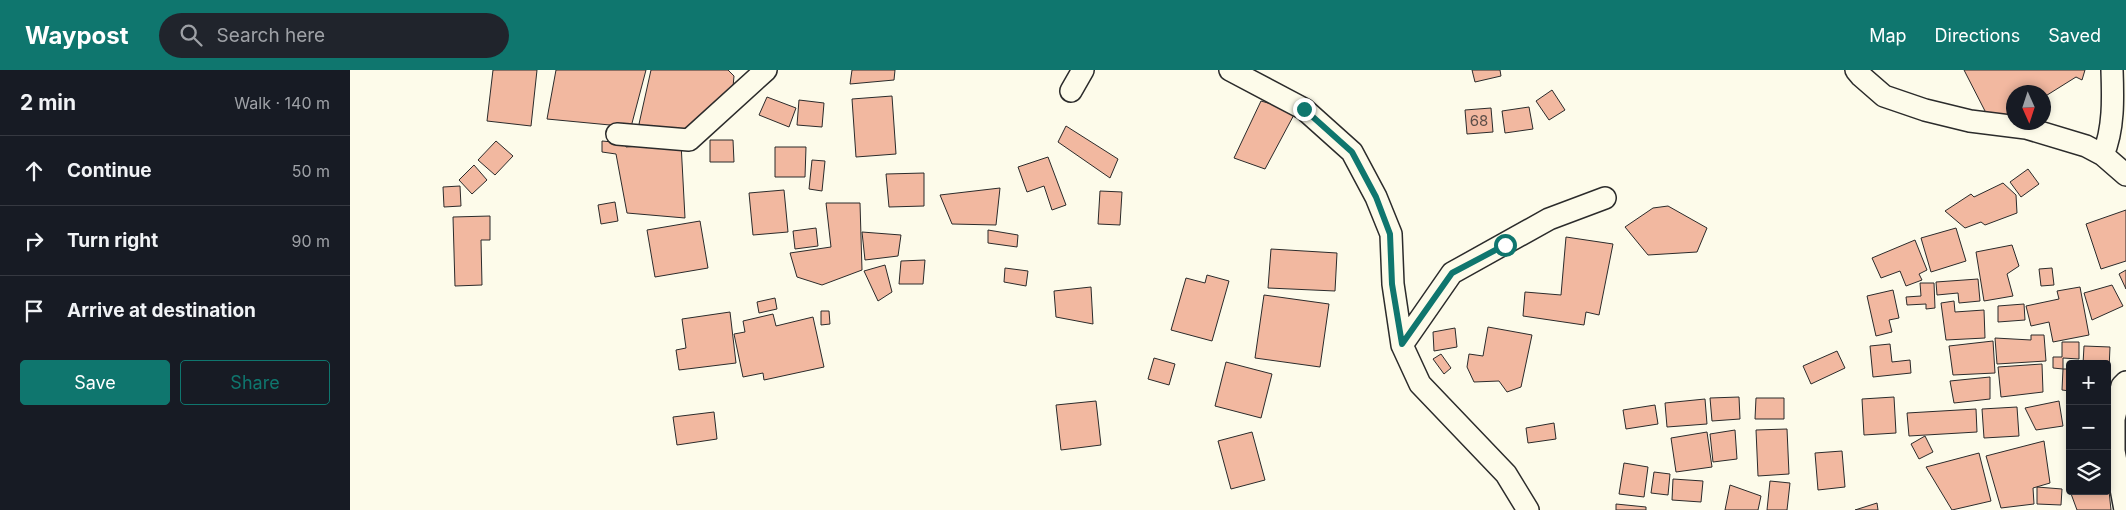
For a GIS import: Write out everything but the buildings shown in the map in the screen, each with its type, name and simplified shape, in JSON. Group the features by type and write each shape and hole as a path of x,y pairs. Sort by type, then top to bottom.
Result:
{"street":[{"path":"617,134 689,140 766,70"},
{"path":"1071,91 1083,70"},
{"path":"1230,70 1304,109 1352,152 1376,197 1390,234 1392,284 1402,344 1420,384 1506,474 1528,510"},
{"path":"1856,70 1884,96 1925,110 1970,121 2026,128 2086,146 2104,155 2126,174"},
{"path":"2104,155 2108,145 2111,120 2112,70"},
{"path":"1402,344 1452,273 1549,219 1605,198"},
{"path":"2125,510 2114,451 2114,419 2122,386 2126,382"}],"route":[{"path":"1304,109 1352,152 1376,197 1390,234 1392,284 1402,344 1452,273 1505,245"}]}
